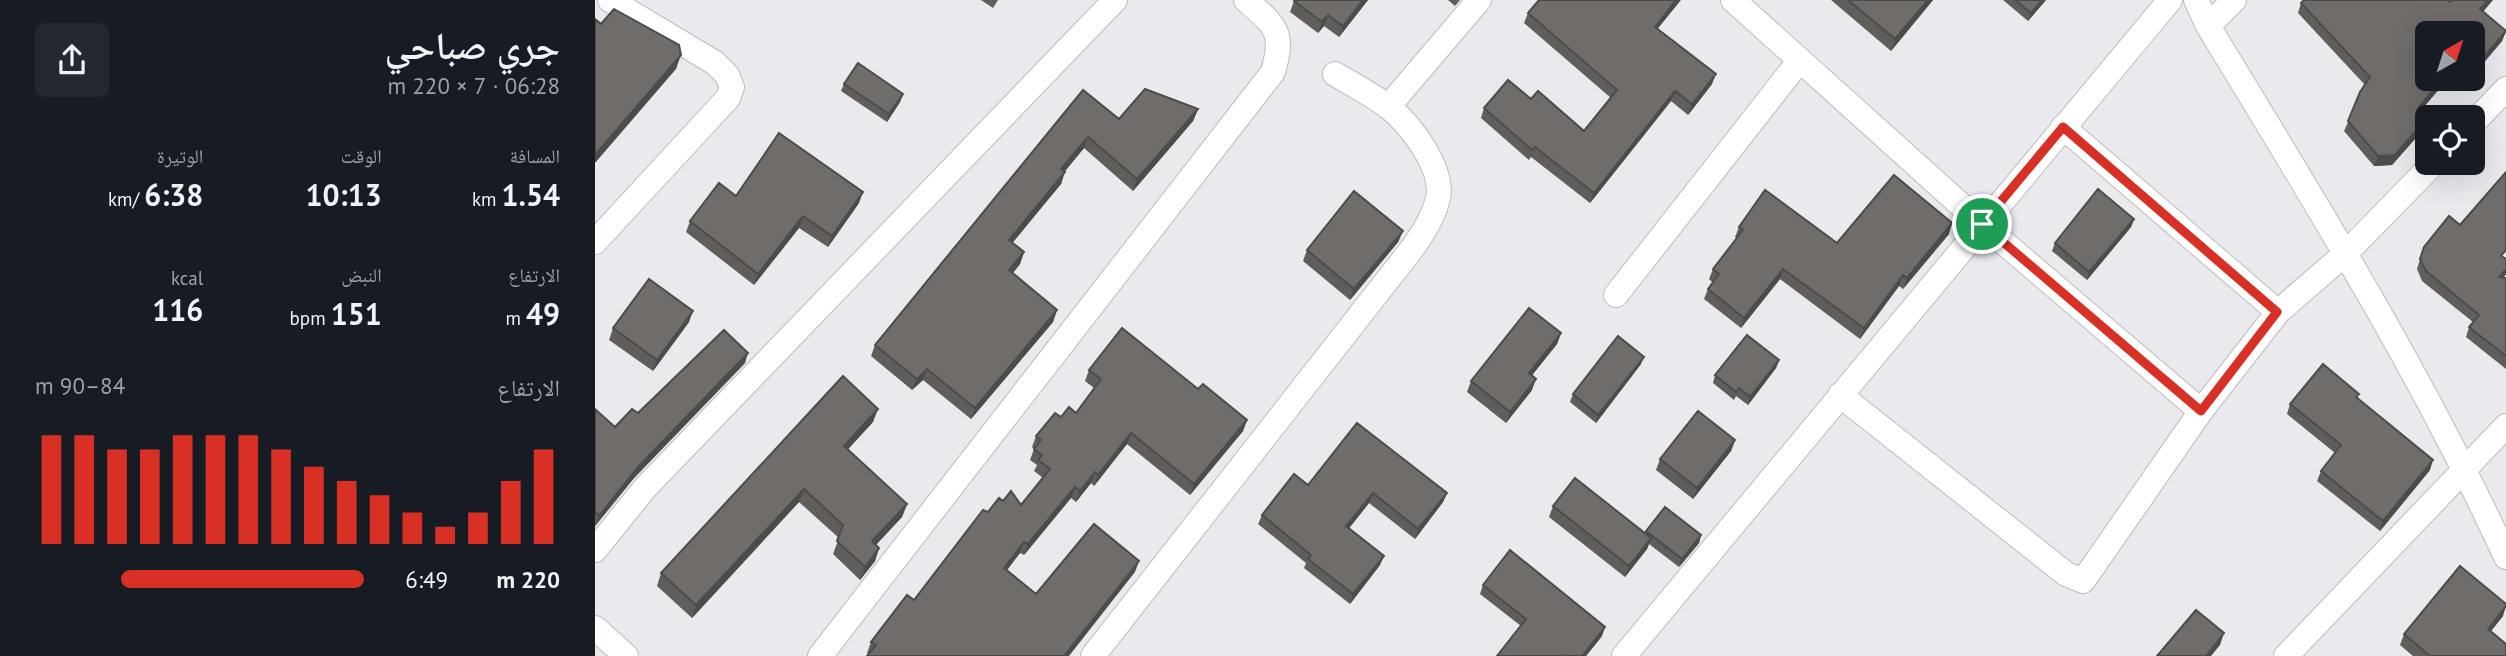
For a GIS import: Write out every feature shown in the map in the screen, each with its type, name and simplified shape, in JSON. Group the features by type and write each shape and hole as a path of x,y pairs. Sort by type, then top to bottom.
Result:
{"street":[{"path":"595,242 728,98 732,87 727,75 715,63 610,0"},
{"path":"595,551 645,488 1115,0"},
{"path":"820,656 1273,72 1279,40 1276,26 1245,0"},
{"path":"1388,107 1479,0"},
{"path":"1733,0 1982,224 2201,411"},
{"path":"1624,656 2170,0"},
{"path":"2196,0 2208,26 2346,253 2466,470 2506,557"},
{"path":"2208,26 2234,0"},
{"path":"1616,295 1800,60"},
{"path":"1093,656 1426,229 1439,200 1437,173 1419,140 1388,107 1335,74"},
{"path":"2485,111 2506,89"},
{"path":"2063,127 2277,312"},
{"path":"1840,395 2067,574 2083,581 2201,411 2277,312 2346,253 2422,175"},
{"path":"2286,656 2506,426"},
{"path":"595,628 626,656"}],"building":[{"path":"1295,0 1363,0 1343,26 1328,15 1322,22"},
{"path":"1539,0 1676,0 1655,27 1716,74 1692,104 1675,91 1594,193 1535,147 1532,150 1484,108 1508,80 1531,99 1538,91 1584,131 1617,90 1528,13"},
{"path":"1848,0 1928,0 1895,39"},
{"path":"2015,0 2042,0 2031,13"},
{"path":"2304,0 2488,0 2480,9 2506,31 2485,56 2485,21 2415,21 2415,91 2433,91 2421,105 2415,105 2415,132 2395,155 2378,156 2348,121 2360,92 2370,77 2301,3"},
{"path":"614,9 679,45 681,55 595,155 595,19 601,24"},
{"path":"858,63 903,94 889,114 844,84"},
{"path":"1145,89 1198,109 1137,179 1088,137 1061,169 1065,172 1009,240 1024,252 1009,270 1057,310 975,408 927,369 917,379 875,345 1083,90 1119,119"},
{"path":"779,133 863,192 832,236 803,216 758,274 690,221 719,183 736,196"},
{"path":"2506,172 2506,250 2501,256 2506,259 2506,269 2499,277 2506,278 2506,356 2469,327 2479,315 2426,271 2420,259 2424,247 2449,216 2460,225"},
{"path":"1894,175 1952,223 1907,278 1903,275 1864,328 1783,269 1744,318 1708,289 1719,274 1713,269 1743,230 1739,227 1765,190 1837,243"},
{"path":"2098,189 2134,219 2089,272 2055,243"},
{"path":"1354,191 1403,231 1354,289 1307,250"},
{"path":"649,279 693,311 657,360 613,328"},
{"path":"1529,308 1561,333 1529,373 1536,379 1510,412 1471,381"},
{"path":"1122,328 1198,389 1203,384 1247,420 1194,484 1131,433 1098,475 1095,472 1080,491 1075,487 1028,544 1024,542 1004,568 1036,594 1094,524 1139,561 1064,656 867,656 876,645 871,642 907,595 914,600 983,510 988,512 999,498 1003,501 1011,491 1021,505 1050,469 1038,460 1042,455 1034,449 1041,440 1036,436 1055,413 1061,417 1069,407 1076,413 1101,379 1089,370"},
{"path":"724,330 748,353 638,467 599,516 595,512 595,409 615,427 632,409 638,413"},
{"path":"1747,335 1779,360 1750,397 1739,388 1736,392 1715,375"},
{"path":"1618,336 1644,357 1598,415 1573,394"},
{"path":"2323,364 2359,394 2356,397 2433,460 2383,521 2321,471 2341,445 2290,404"},
{"path":"843,376 878,409 844,446 907,504 872,541 879,548 865,567 837,541 843,525 804,489 696,605 661,573"},
{"path":"1698,411 1735,440 1697,488 1660,459"},
{"path":"1357,423 1447,493 1418,529 1373,493 1346,526 1384,556 1353,594 1308,559 1311,555 1262,515 1294,474 1308,485"},
{"path":"1575,478 1651,538 1629,566 1553,506"},
{"path":"1665,507 1701,535 1682,559 1646,531"},
{"path":"1510,550 1605,627 1582,656 1497,656 1526,619 1483,585"},
{"path":"2460,566 2506,604 2488,629 2506,644 2506,656 2430,656 2404,634"},
{"path":"2196,610 2224,633 2206,656 2157,656"}],"route":[{"path":"2063,127 2277,312 2201,411 1982,224 2063,127"}]}
